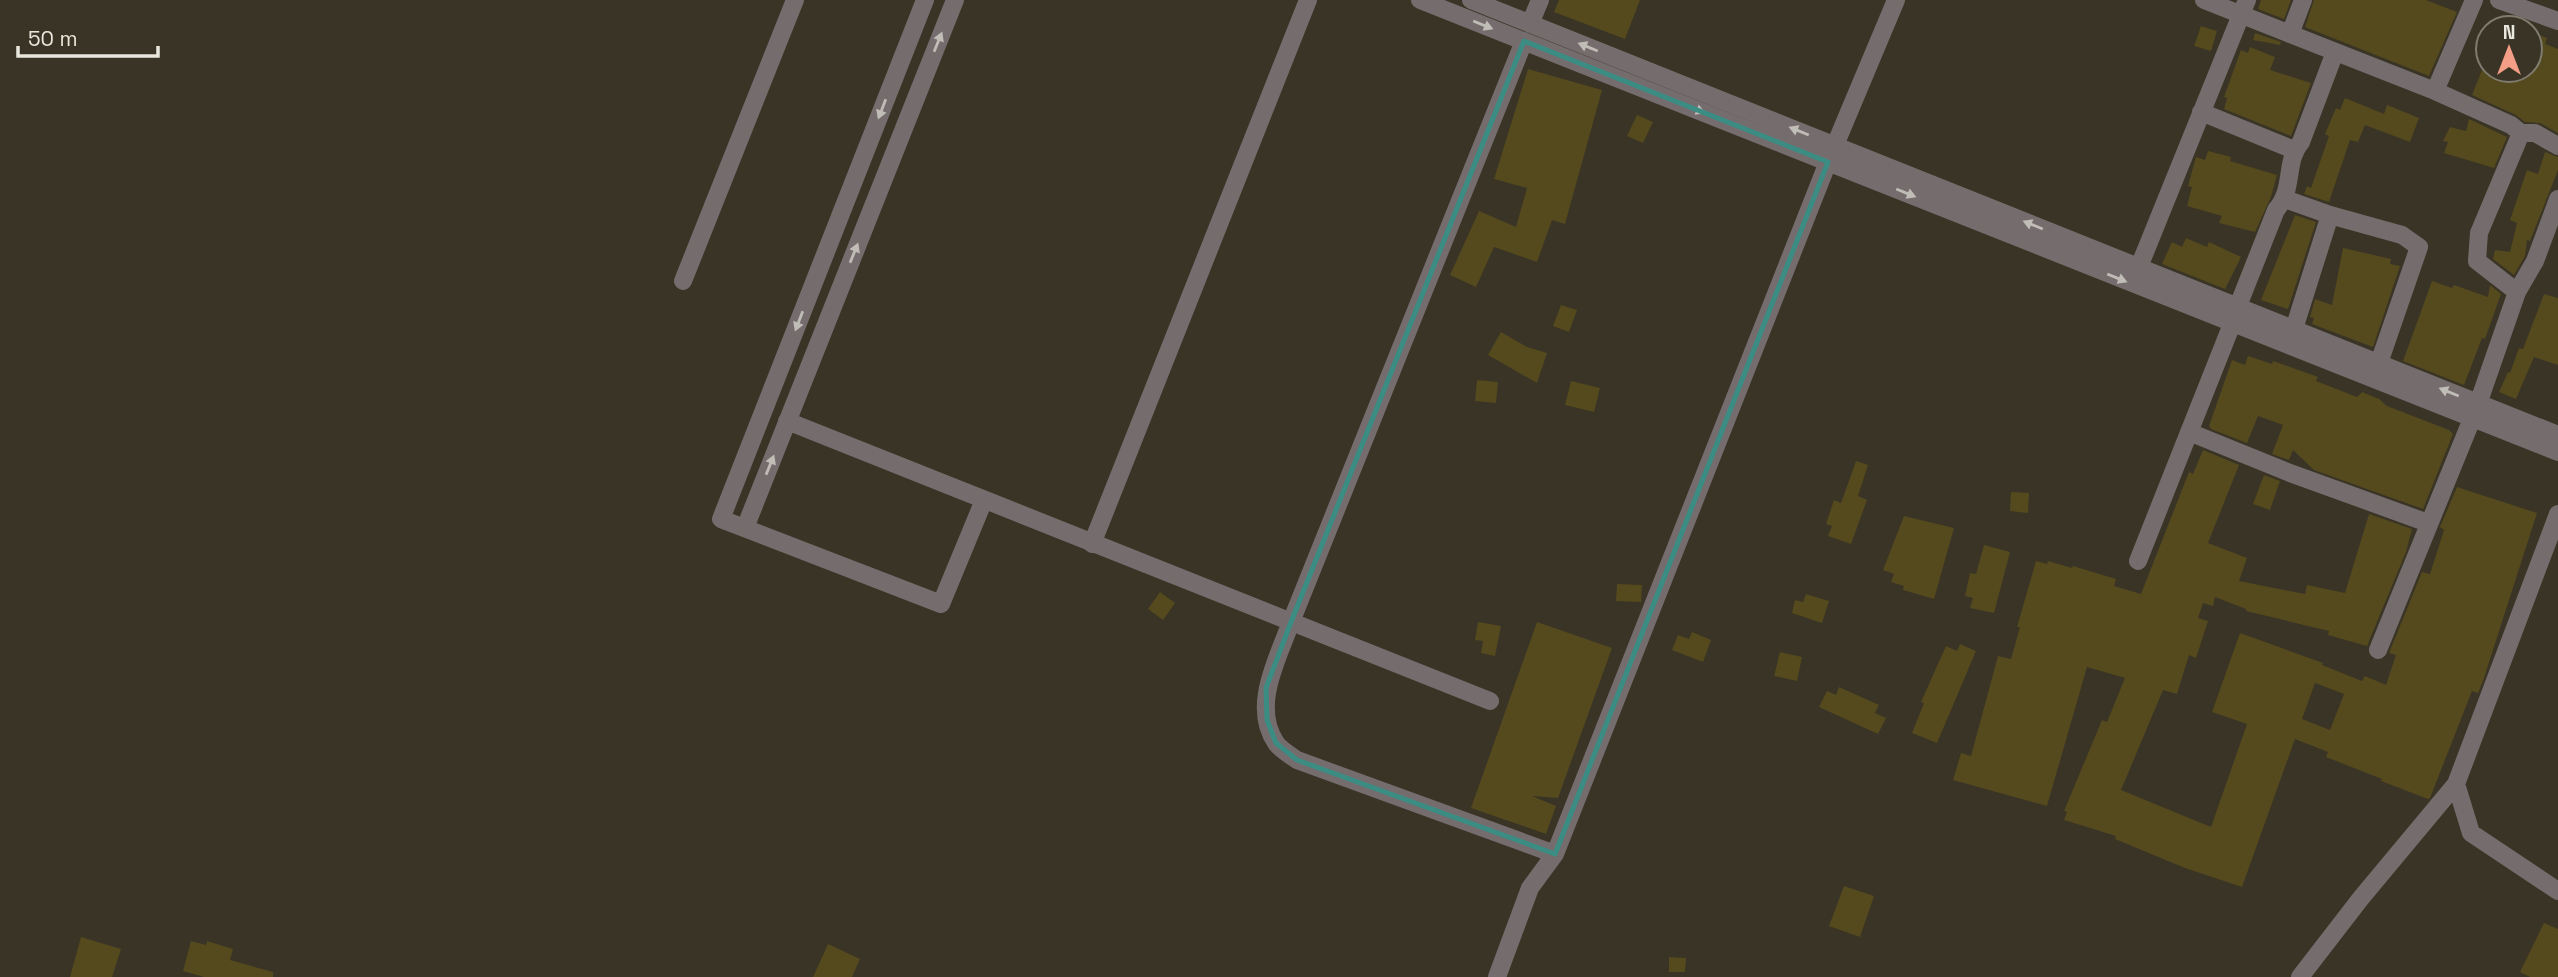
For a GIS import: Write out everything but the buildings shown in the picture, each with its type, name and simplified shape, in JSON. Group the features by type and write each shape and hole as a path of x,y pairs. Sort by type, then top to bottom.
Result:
{"street":[{"path":"683,281 795,0"},
{"path":"925,0 721,519 941,604 984,500"},
{"path":"745,528 955,0"},
{"path":"1092,544 1308,0"},
{"path":"1420,0 2238,306 2379,363 2558,452"},
{"path":"1471,0 2232,324 2475,411 2558,435"},
{"path":"1530,24 1540,0"},
{"path":"1497,977 1530,888 1555,854 1832,154 1896,0"},
{"path":"2204,0 2244,7 2290,34 2435,91 2511,125 2521,133 2535,133 2558,146"},
{"path":"2290,34 2303,0"},
{"path":"2435,91 2474,0"},
{"path":"2499,0 2558,21"},
{"path":"2139,267 2244,7"},
{"path":"1524,41 1266,688 1267,720 1276,744 1297,760 1555,854"},
{"path":"2238,306 2276,210 2286,199 2294,150 2301,142 2335,52"},
{"path":"2201,112 2294,150"},
{"path":"2516,292 2477,261 2479,233 2521,133"},
{"path":"2286,199 2330,215 2402,235 2419,247 2379,363"},
{"path":"2378,650 2475,411 2516,292 2535,261 2558,199"},
{"path":"2294,329 2330,215"},
{"path":"2138,561 2232,324"},
{"path":"787,421 1490,701"},
{"path":"2189,432 2290,473 2428,523"},
{"path":"2300,977 2361,898 2456,785 2558,514"},
{"path":"2456,785 2471,833 2558,891"}],"highlighted area":[{"path":"1524,41 1828,162 1555,854 1297,760 1276,743 1267,720 1266,688"}]}
